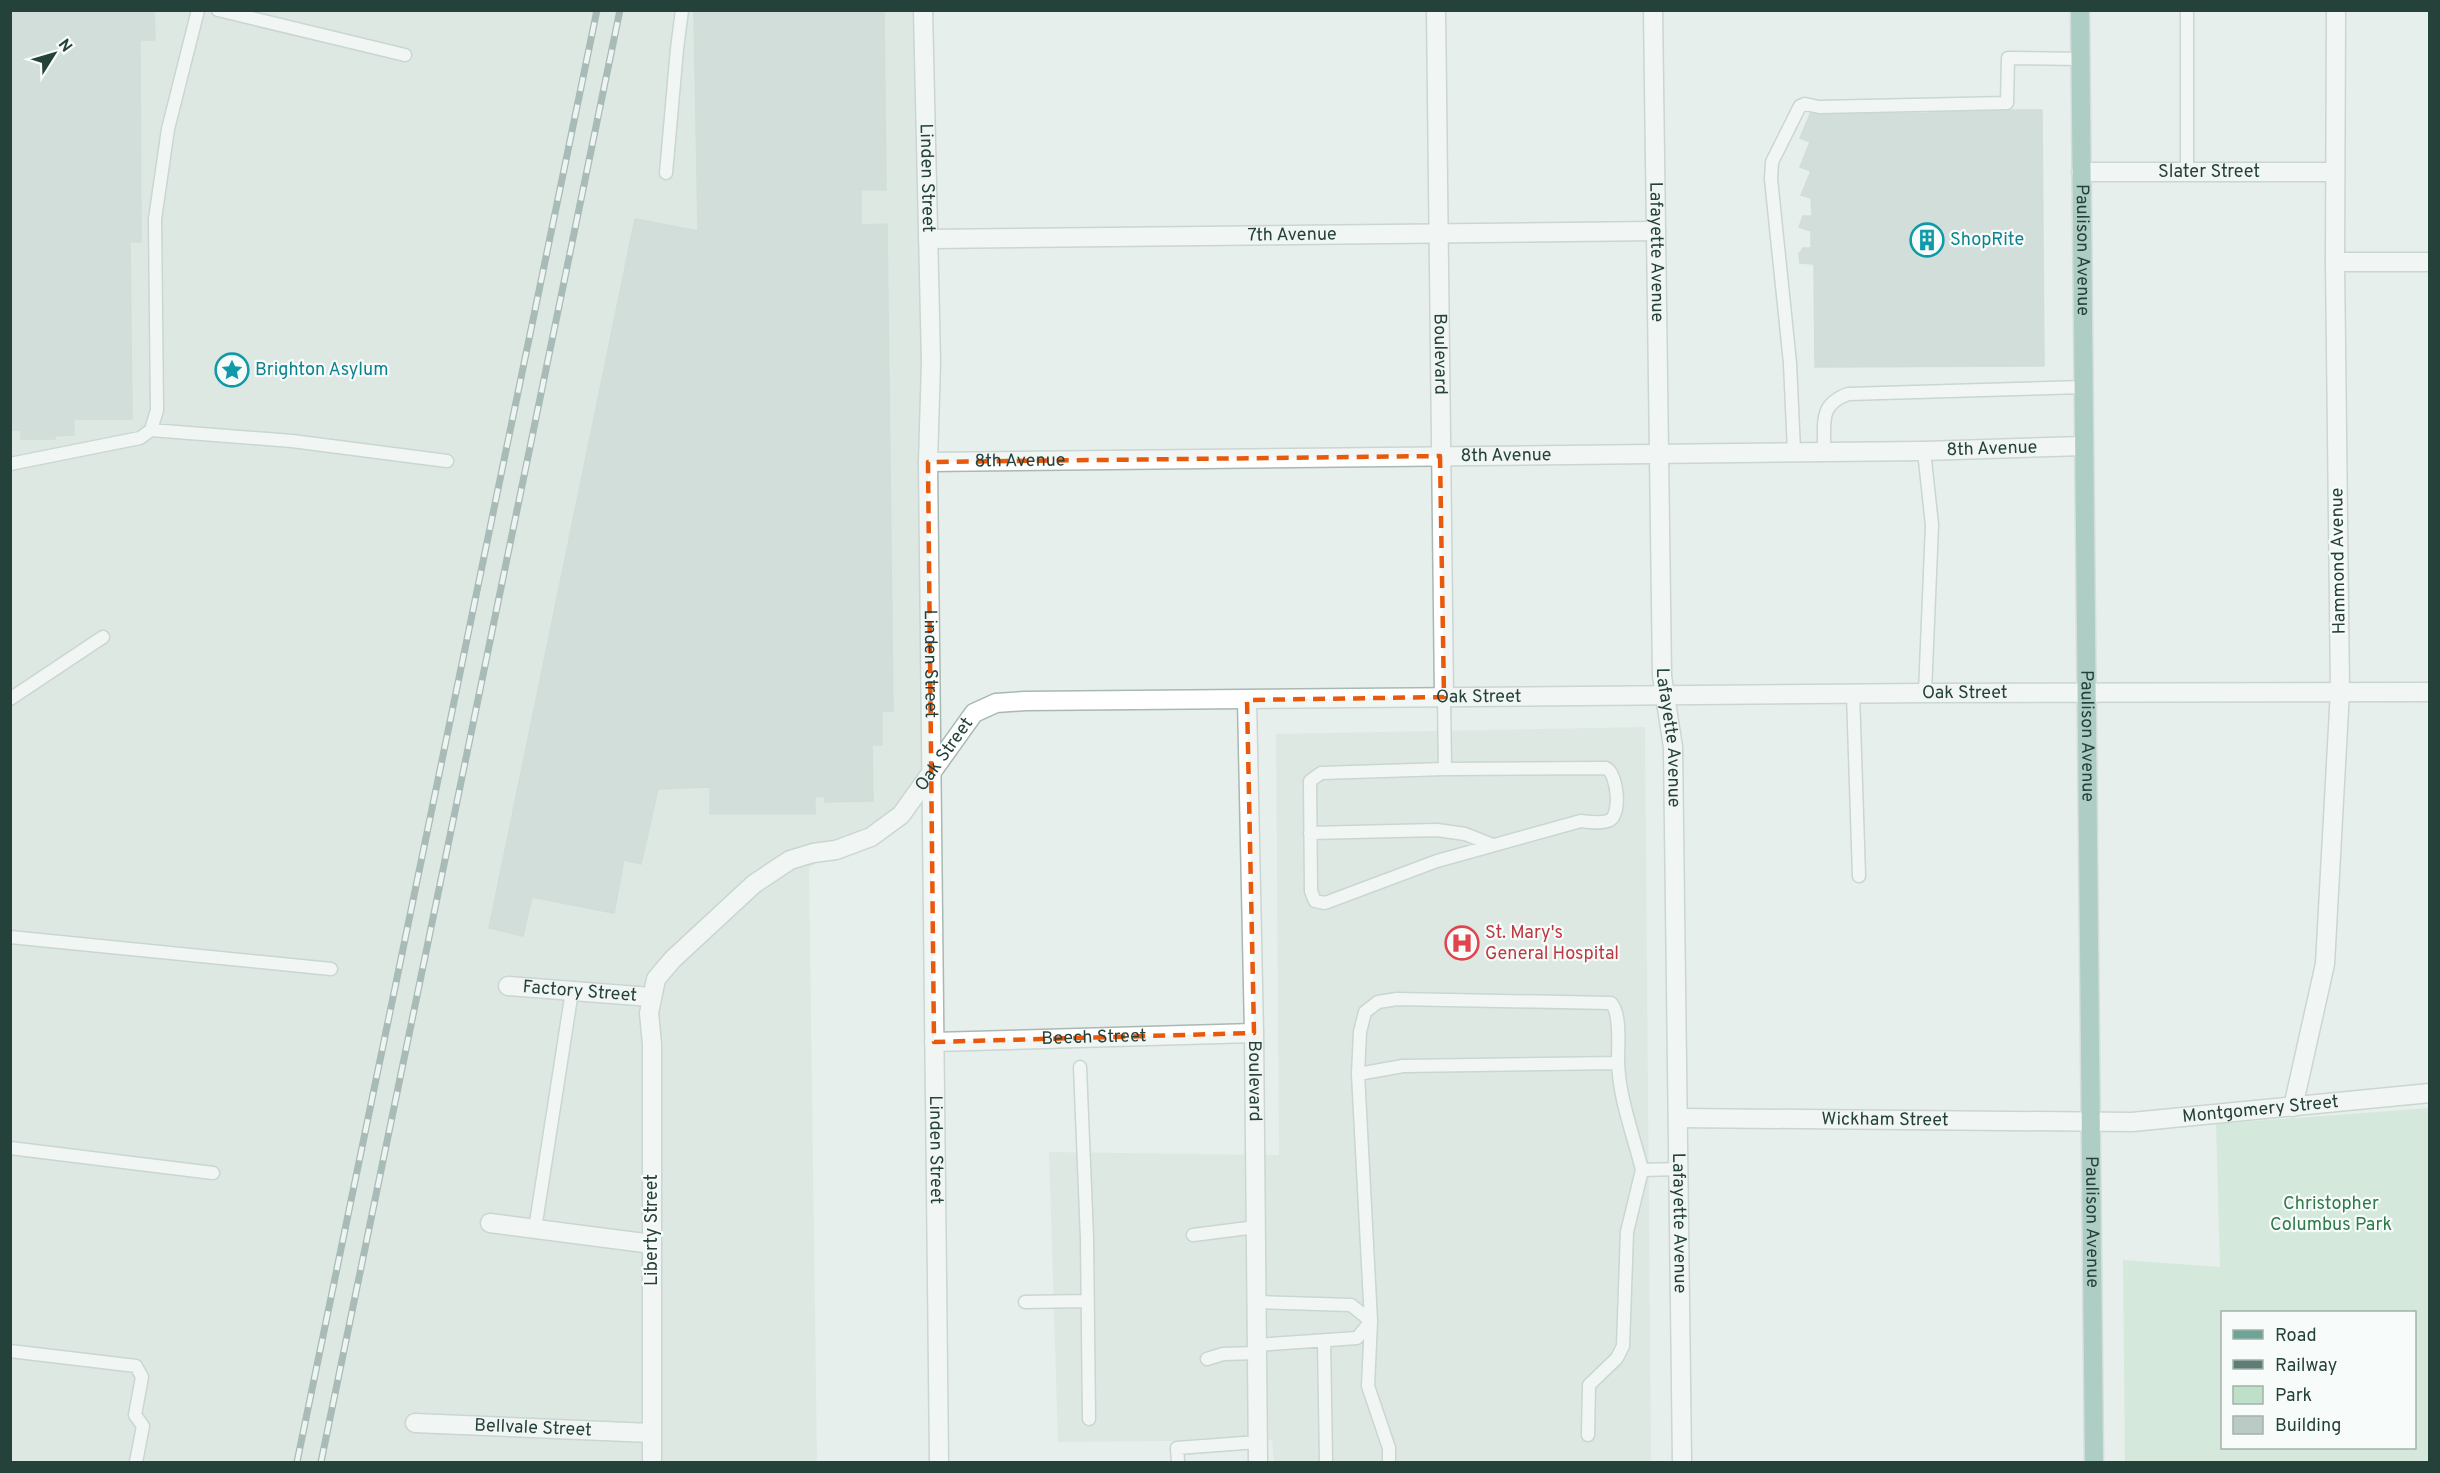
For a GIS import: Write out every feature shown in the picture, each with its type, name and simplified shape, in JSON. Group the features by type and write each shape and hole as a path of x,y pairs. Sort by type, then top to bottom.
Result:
{"main road":[{"name":"Paulison Avenue","path":"2080,10 2094,1462"}],"street":[{"name":"Linden Street","path":"923,10 931,362 928,462 939,1462"},
{"name":"Boulevard","path":"1436,10 1444,697"},
{"name":"Lafayette Avenue","path":"1653,10 1662,676 1673,747 1682,1462"},
{"name":"Hammond Avenue","path":"2293,1107 2325,964 2340,691 2335,262 2336,10"},
{"name":"Slater Street","path":"2081,172 2335,172"},
{"name":"7th Avenue","path":"928,239 1656,231"},
{"path":"2335,262 2430,262"},
{"name":"8th Avenue","path":"928,462 1658,455 2083,446"},
{"name":"Oak Street","path":"651,997 656,979 673,959 754,884 790,860 813,853 836,850 871,837 901,815 974,713 996,704 1025,701 1444,697 2430,692"},
{"name":"Boulevard","path":"1247,700 1254,1033 1258,1462"},
{"name":"Factory Street","path":"508,986 651,997"},
{"name":"Liberty Street","path":"651,997 649,1013 652,1044 651,1462"},
{"name":"Beech Street","path":"934,1042 1254,1033"},
{"name":"Montgomery Street","path":"2091,1122 2132,1122 2430,1093"},
{"name":"Wickham Street","path":"1679,1118 2091,1122"},
{"path":"490,1223 652,1245"},
{"name":"Bellvale Street","path":"415,1423 651,1433"}],"lane":[{"path":"10,464 140,438 151,430 157,410 155,219 168,129 198,10"},
{"path":"218,10 405,55"},
{"path":"666,173 682,10"},
{"path":"2187,10 2187,172"},
{"path":"1794,451 1791,363 1771,179 1772,162 1800,106 1805,104 1820,107 2007,103 2008,58 2080,59"},
{"path":"1824,451 1826,408 1835,399 1848,394 2083,387"},
{"path":"151,430 292,441 447,461"},
{"path":"1924,451 1932,525 1925,693"},
{"path":"10,699 103,637"},
{"path":"1853,694 1859,876"},
{"path":"1444,697 1445,770"},
{"path":"1601,767 1613,772 1616,803 1613,817 1609,821 1581,821 1492,845 1437,861 1325,903 1315,901 1311,891 1310,833 1310,781 1321,772 1601,767"},
{"path":"1310,833 1437,830 1465,834 1492,845"},
{"path":"10,937 331,969"},
{"path":"535,1229 572,991"},
{"path":"1389,1462 1389,1448 1368,1386 1371,1321 1358,1074 1360,1032 1365,1012 1378,1002 1397,999 1611,1003 1617,1013 1618,1063 1624,1112 1634,1136 1642,1170 1627,1232 1623,1346 1617,1358 1589,1385 1588,1435"},
{"path":"1358,1074 1403,1066 1618,1063"},
{"path":"1080,1067 1088,1301 1089,1419"},
{"path":"10,1148 213,1173"},
{"path":"1642,1170 1679,1169"},
{"path":"1193,1235 1256,1227"},
{"path":"1025,1302 1088,1301"},
{"path":"1257,1302 1351,1305 1371,1321"},
{"path":"1207,1359 1257,1349 1357,1338 1371,1321"},
{"path":"1324,1341 1326,1462"},
{"path":"10,1351 136,1366 142,1377 135,1415 143,1426 136,1462"},
{"path":"1178,1462 1177,1448 1258,1442"}],"highlighted area":[{"path":"1440,456 1444,697 1247,700 1254,1033 934,1042 928,462"}],"shaded area":[{"path":"10,11 926,11 932,788 809,868 817,1462 11,1462"},
{"name":"St. Mary's General Hospital","path":"1645,727 1651,1462 1274,1462 1272,1440 1058,1442 1049,1152 1279,1155 1276,734"}],"green space":[{"name":"Christopher Columbus Park","path":"2429,1108 2429,1462 2125,1462 2123,1260 2220,1267 2216,1124"}],"building":[{"path":"10,10 154,10 155,40 140,40 141,242 130,242 132,419 74,419 74,435 54,436 55,439 21,439 21,430 10,430"},
{"path":"694,10 884,10 886,190 861,190 861,225 887,224 893,711 882,711 882,745 872,745 873,801 825,802 825,796 815,797 815,814 710,814 710,787 658,789 641,864 624,860 614,913 532,897 523,936 489,928 635,219 698,231"},
{"name":"ShopRite","path":"1929,99 2003,99 2003,110 2042,110 2044,366 1815,367 1814,264 1800,263 1799,254 1803,248 1811,248 1811,231 1799,227 1803,216 1812,216 1811,198 1801,195 1811,171 1800,167 1810,142 1800,138 1810,114 1929,113"}],"railway":[{"path":"297,1462 597,10"},
{"path":"321,1462 620,10"}],"place":[{"name":"ShopRite","path":"1927,240"},
{"name":"Brighton Asylum","path":"232,370"},
{"name":"St. Mary's General Hospital","path":"1462,943"}]}
